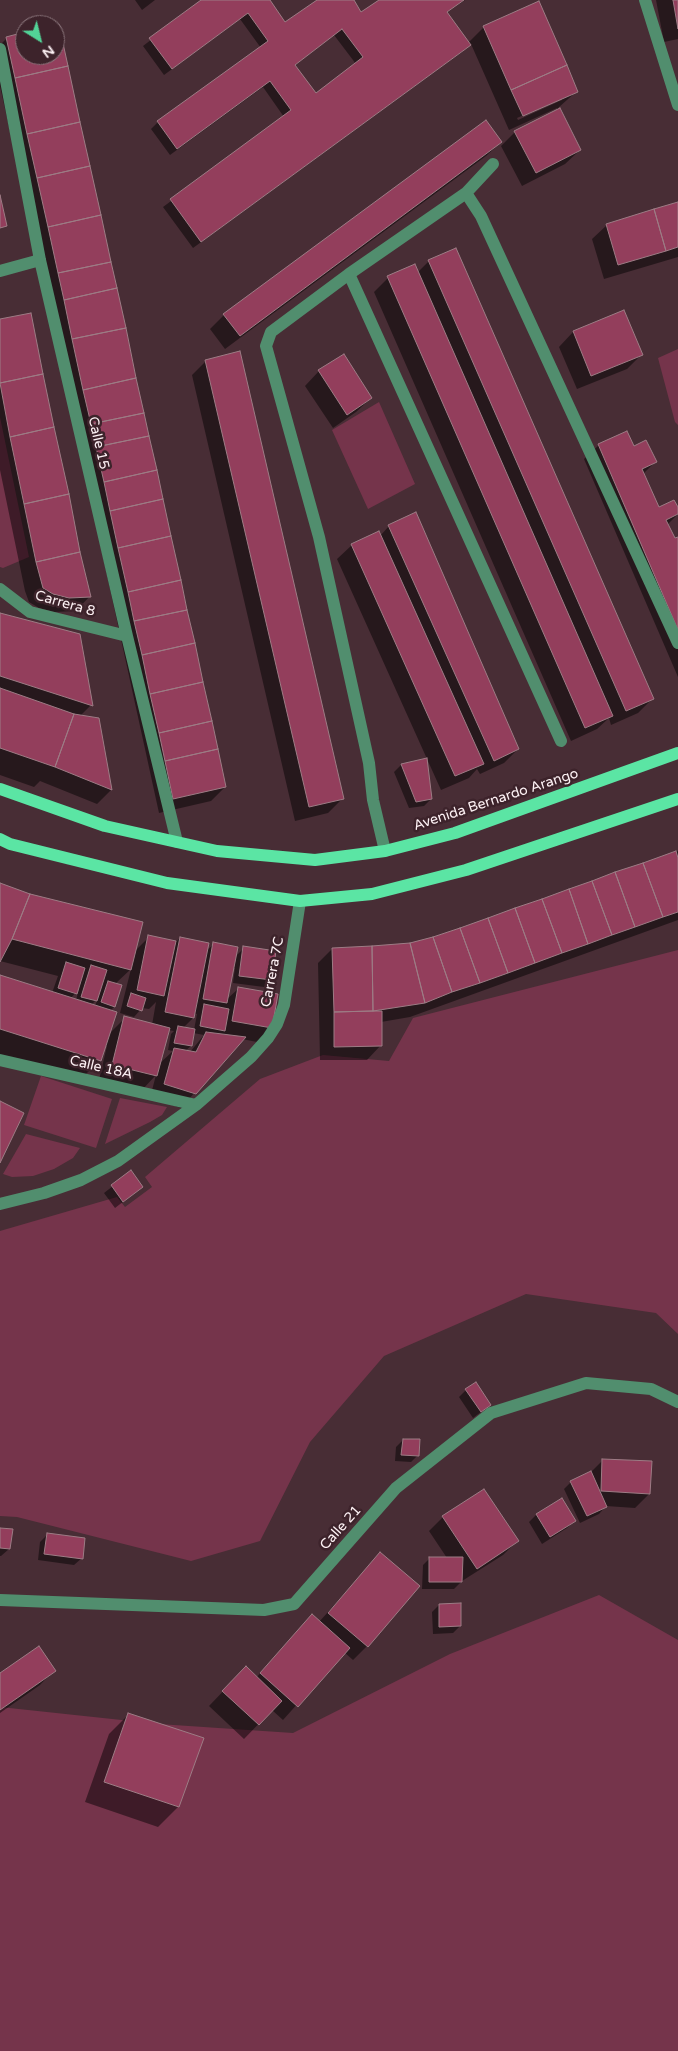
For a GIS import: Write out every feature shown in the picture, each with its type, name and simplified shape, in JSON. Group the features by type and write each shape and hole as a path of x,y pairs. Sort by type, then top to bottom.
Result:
{"main road":[{"name":"Avenida Bernardo Arango","path":"0,789 105,826 217,851 315,860 386,851 455,833 678,754"},
{"path":"0,839 10,844 167,883 300,901 372,894 466,870 678,799"}],"street":[{"path":"645,0 678,105"},
{"name":"Calle 15","path":"0,49 40,260 177,842"},
{"path":"386,851 373,800 369,763 319,537 266,346 271,332 349,274 466,193 492,164"},
{"path":"466,193 480,216 678,643"},
{"path":"0,271 40,260"},
{"path":"349,274 561,741"},
{"name":"Carrera 8","path":"0,589 30,612 127,636"},
{"name":"Carrera 7C","path":"0,1204 44,1193 81,1180 118,1161 196,1105 251,1057 268,1038 277,1024 286,997 300,901"},
{"name":"Calle 18A","path":"0,1060 196,1105"},
{"name":"Calle 21","path":"0,1600 264,1610 294,1604 396,1488 491,1414 586,1383 651,1389 678,1402"}],"shaded area":[{"path":"678,349 678,425 675,422 658,358"},
{"path":"379,402 415,484 368,509 332,430"},
{"path":"0,417 29,557 3,568 0,567"},
{"path":"678,950 678,1334 656,1313 526,1294 384,1356 310,1442 260,1541 191,1561 17,1517 0,1516 0,1231 117,1197 125,1207 152,1187 145,1177 260,1079 323,1055 389,1061 413,1018"},
{"path":"41,1076 112,1099 96,1148 24,1125"},
{"path":"120,1098 167,1107 162,1115 105,1144"},
{"path":"26,1134 80,1148 73,1158 54,1169 33,1176 12,1177 3,1174"},
{"path":"599,1595 678,1640 678,2051 0,2051 0,1707 159,1724 293,1733 450,1654"}],"building":[{"path":"201,0 270,0 285,22 317,0 354,0 361,12 379,0 464,0 447,12 471,45 201,242 170,199 291,110 270,81 177,149 157,121 268,41 248,13 172,69 149,38","holes":["342,29 363,57 316,93 295,65"]},
{"path":"673,0 678,0 678,29"},
{"path":"539,1 567,65 511,90 483,26"},
{"path":"15,35 15,65 65,65 65,52 68,66 15,78 6,37"},
{"path":"567,65 578,92 523,116 511,90"},
{"path":"68,66 80,122 27,134 15,78"},
{"path":"560,108 581,150 536,173 514,131"},
{"path":"486,120 502,142 240,336 223,314"},
{"path":"80,122 90,166 37,178 27,134"},
{"path":"90,166 101,215 48,227 37,178"},
{"path":"0,195 7,226 0,228"},
{"path":"678,202 678,247 666,251 654,209"},
{"path":"654,209 666,251 618,265 606,224"},
{"path":"101,215 111,262 58,273 48,227"},
{"path":"456,248 654,699 626,711 428,260"},
{"path":"111,262 117,288 64,300 58,273"},
{"path":"415,264 613,716 585,728 387,276"},
{"path":"117,288 126,328 72,339 64,300"},
{"path":"624,310 643,355 591,376 573,331"},
{"path":"31,313 43,374 0,383 0,319"},
{"path":"126,328 136,378 83,390 72,339"},
{"path":"240,351 344,799 309,807 205,360"},
{"path":"344,354 372,398 347,415 318,370"},
{"path":"43,374 54,427 10,437 0,383"},
{"path":"136,378 144,413 91,424 83,390"},
{"path":"144,413 149,436 96,447 91,424"},
{"path":"54,427 69,494 24,504 10,437"},
{"path":"627,431 634,446 646,440 657,462 642,469 659,507 674,500 678,507 678,514 666,520 675,538 678,537 678,630 598,444"},
{"path":"149,436 157,470 104,482 96,447"},
{"path":"157,470 163,499 110,511 104,482"},
{"path":"69,494 80,552 36,562 24,504"},
{"path":"163,499 171,536 118,548 110,511"},
{"path":"416,512 519,749 494,761 388,525"},
{"path":"379,531 484,764 455,776 351,544"},
{"path":"171,536 181,580 128,592 118,548"},
{"path":"80,552 91,597 69,598 53,594 43,588 36,562"},
{"path":"181,580 187,610 134,621 128,592"},
{"path":"187,610 195,643 142,655 134,621"},
{"path":"0,613 80,634 93,706 0,676"},
{"path":"195,643 203,682 150,694 142,655"},
{"path":"203,682 212,721 159,733 150,694"},
{"path":"0,688 74,714 55,767 0,748"},
{"path":"74,714 99,718 112,790 55,767"},
{"path":"212,721 218,749 165,761 159,733"},
{"path":"218,749 226,787 173,799 165,761"},
{"path":"427,758 432,799 416,802 401,764"},
{"path":"676,851 678,858 678,912 663,917 643,863"},
{"path":"643,863 663,917 635,927 615,872"},
{"path":"615,872 635,927 612,935 592,881"},
{"path":"592,881 612,935 588,944 569,889"},
{"path":"0,883 30,894 12,939 0,962"},
{"path":"569,889 588,944 562,953 542,899"},
{"path":"30,894 143,922 131,970 12,939"},
{"path":"542,899 562,953 535,963 515,908"},
{"path":"515,908 535,963 508,973 488,918"},
{"path":"488,918 508,973 480,983 460,928"},
{"path":"460,928 480,983 452,992 433,937"},
{"path":"148,935 176,941 164,996 137,990"},
{"path":"180,937 209,943 194,1018 165,1012"},
{"path":"433,937 452,992 425,1003 410,943"},
{"path":"213,942 238,947 227,1003 203,999"},
{"path":"410,943 425,1003 373,1011 372,946"},
{"path":"243,946 276,951 272,980 239,976"},
{"path":"372,946 373,1011 334,1012 332,948"},
{"path":"66,962 85,968 77,994 58,988"},
{"path":"91,965 107,970 97,1001 81,997"},
{"path":"0,975 117,1012 101,1061 0,1029"},
{"path":"108,981 122,985 115,1007 101,1002"},
{"path":"238,987 278,994 272,1028 232,1021"},
{"path":"131,993 146,998 142,1011 127,1006"},
{"path":"204,1004 229,1009 225,1031 200,1026"},
{"path":"382,1011 382,1046 334,1047 334,1012"},
{"path":"124,1016 170,1028 157,1076 112,1065"},
{"path":"178,1026 195,1029 192,1046 174,1043"},
{"path":"206,1032 246,1037 196,1094 164,1084 174,1048 196,1052"},
{"path":"0,1101 24,1113 0,1163"},
{"path":"131,1170 143,1187 123,1202 111,1185"},
{"path":"476,1382 491,1405 481,1412 465,1389"},
{"path":"403,1439 420,1439 419,1456 401,1455"},
{"path":"602,1459 652,1461 650,1494 601,1491"},
{"path":"591,1471 607,1507 587,1516 570,1481"},
{"path":"484,1489 519,1541 477,1569 442,1516"},
{"path":"562,1498 576,1521 550,1537 536,1514"},
{"path":"0,1528 13,1529 10,1549 0,1548"},
{"path":"47,1533 85,1538 83,1559 44,1554"},
{"path":"380,1552 420,1586 368,1647 328,1613"},
{"path":"429,1557 463,1557 462,1582 429,1582"},
{"path":"461,1603 461,1626 439,1627 439,1604"},
{"path":"312,1614 350,1648 298,1707 260,1673"},
{"path":"39,1646 56,1671 0,1710 0,1673"},
{"path":"246,1666 282,1701 259,1725 222,1691"},
{"path":"128,1713 204,1738 179,1807 104,1782"}]}
